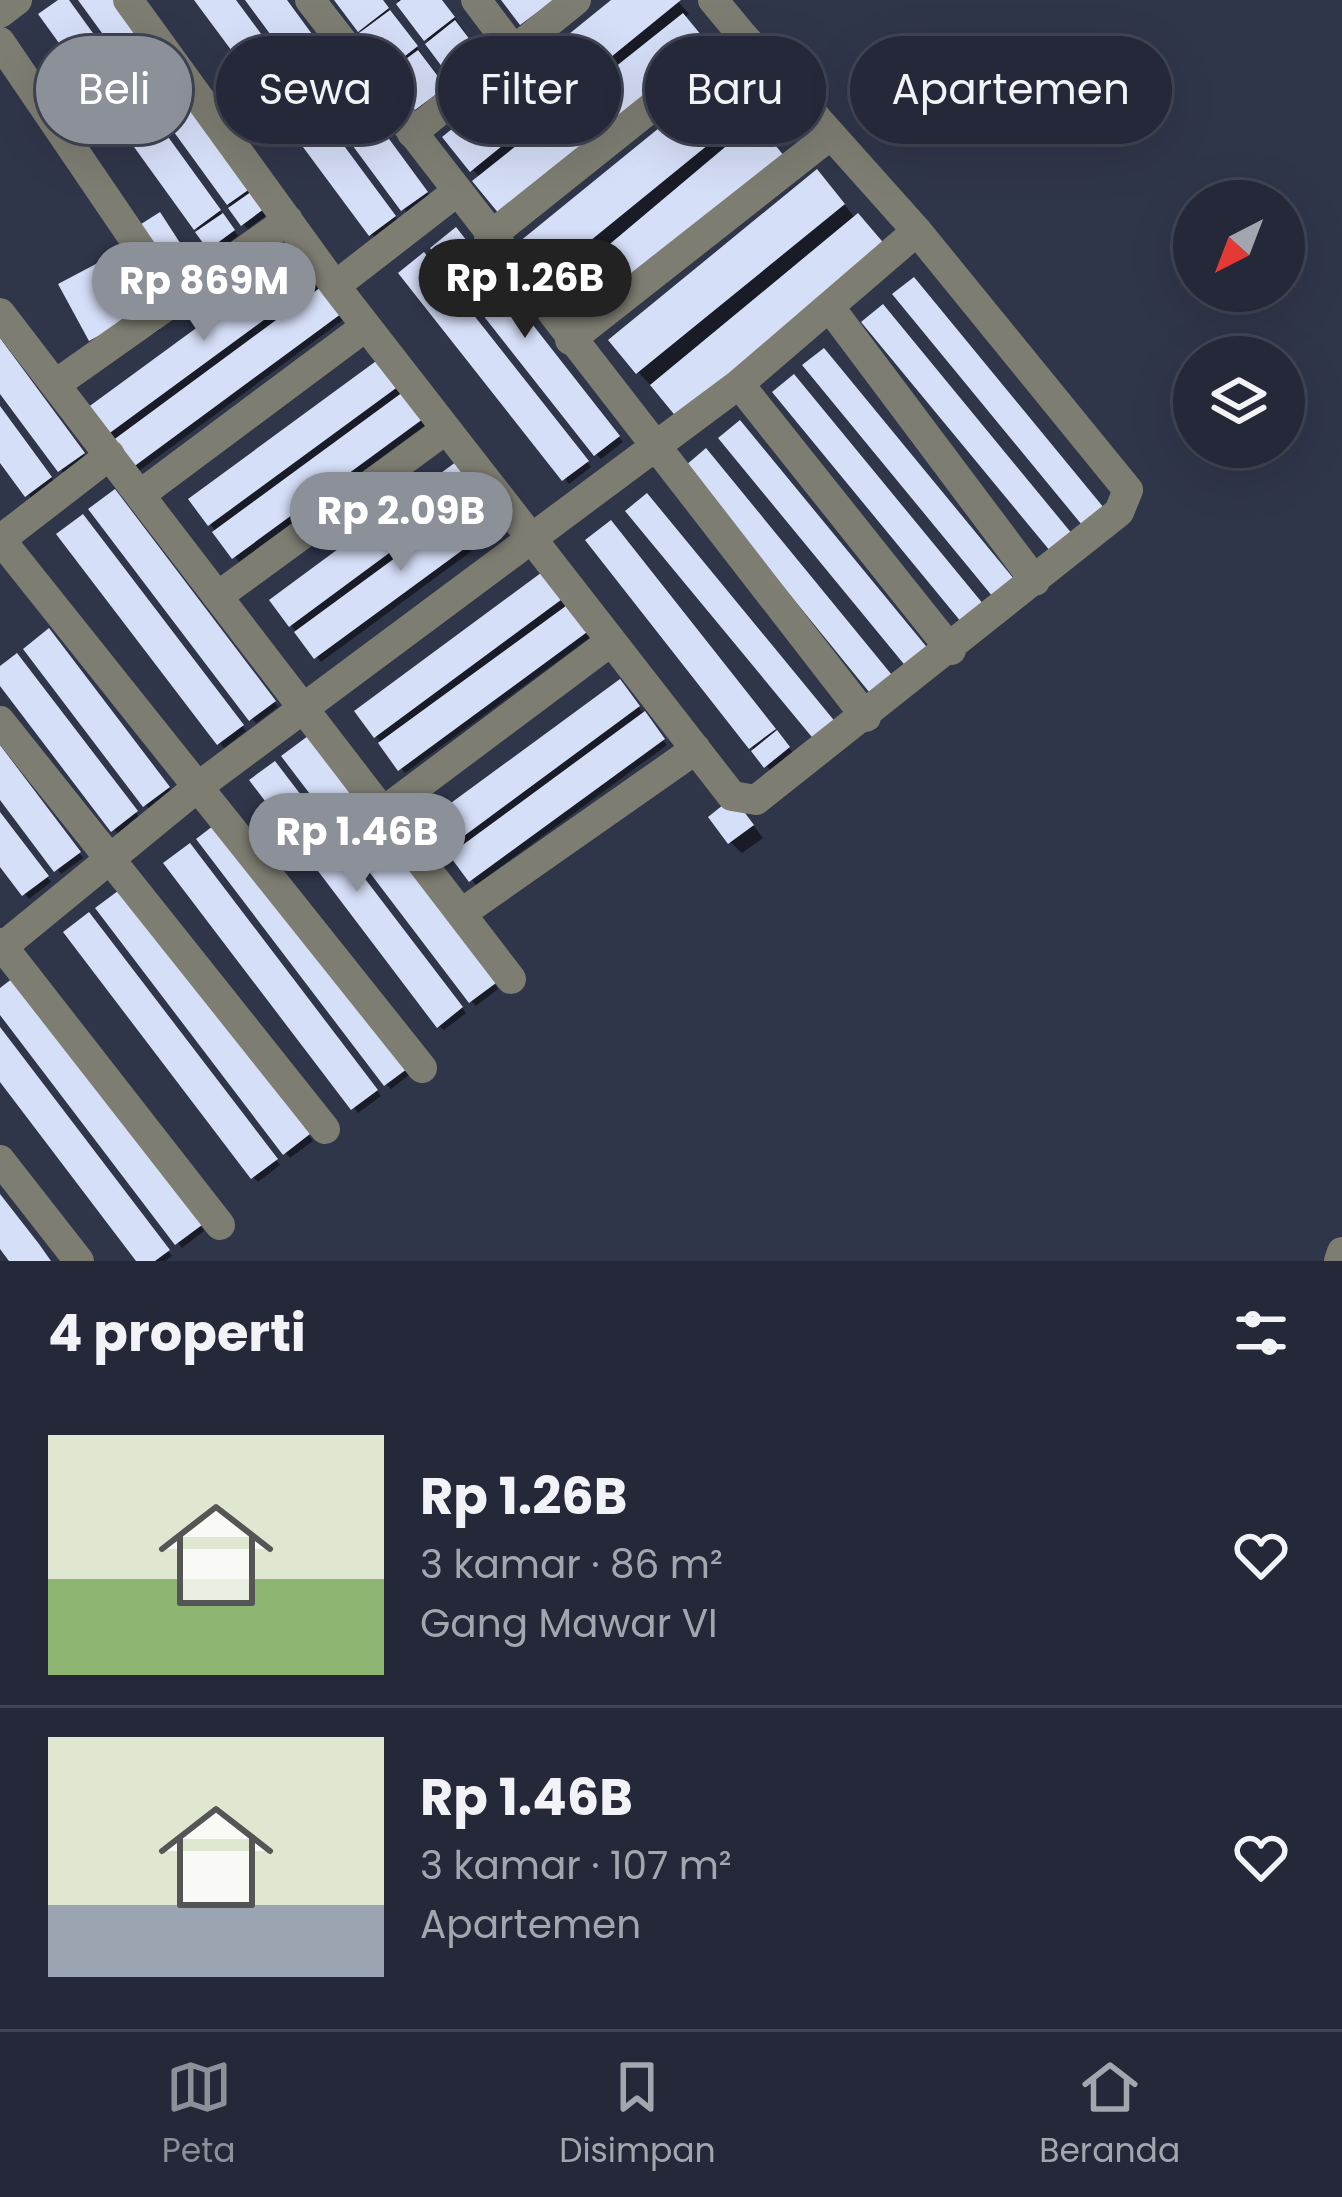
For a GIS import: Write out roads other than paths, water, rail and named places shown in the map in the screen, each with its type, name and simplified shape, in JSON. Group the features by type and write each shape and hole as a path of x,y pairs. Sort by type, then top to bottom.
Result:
{"street":[{"path":"0,13 16,0"},
{"path":"128,0 364,327 527,538 732,796 756,800 866,718 1119,512 1128,490 917,231 828,137 713,0"},
{"path":"310,0 337,36"},
{"path":"476,0 503,36"},
{"path":"530,36 576,0"},
{"path":"489,237 742,35"},
{"path":"0,42 176,302"},
{"path":"414,132 438,112"},
{"path":"414,137 866,718"},
{"path":"570,340 828,137"},
{"path":"335,286 454,193"},
{"path":"56,384 288,220"},
{"path":"220,1225 1,946 199,786 739,384 917,231"},
{"path":"831,309 1035,581"},
{"path":"0,313 511,979"},
{"path":"140,494 364,327"},
{"path":"739,384 951,650"},
{"path":"218,596 446,430"},
{"path":"110,455 0,539 422,1068"},
{"path":"384,812 610,642"},
{"path":"0,721 325,1129"},
{"path":"462,913 697,749"},
{"path":"0,1160 79,1261"},
{"path":"1339,1261 1342,1252"}]}
